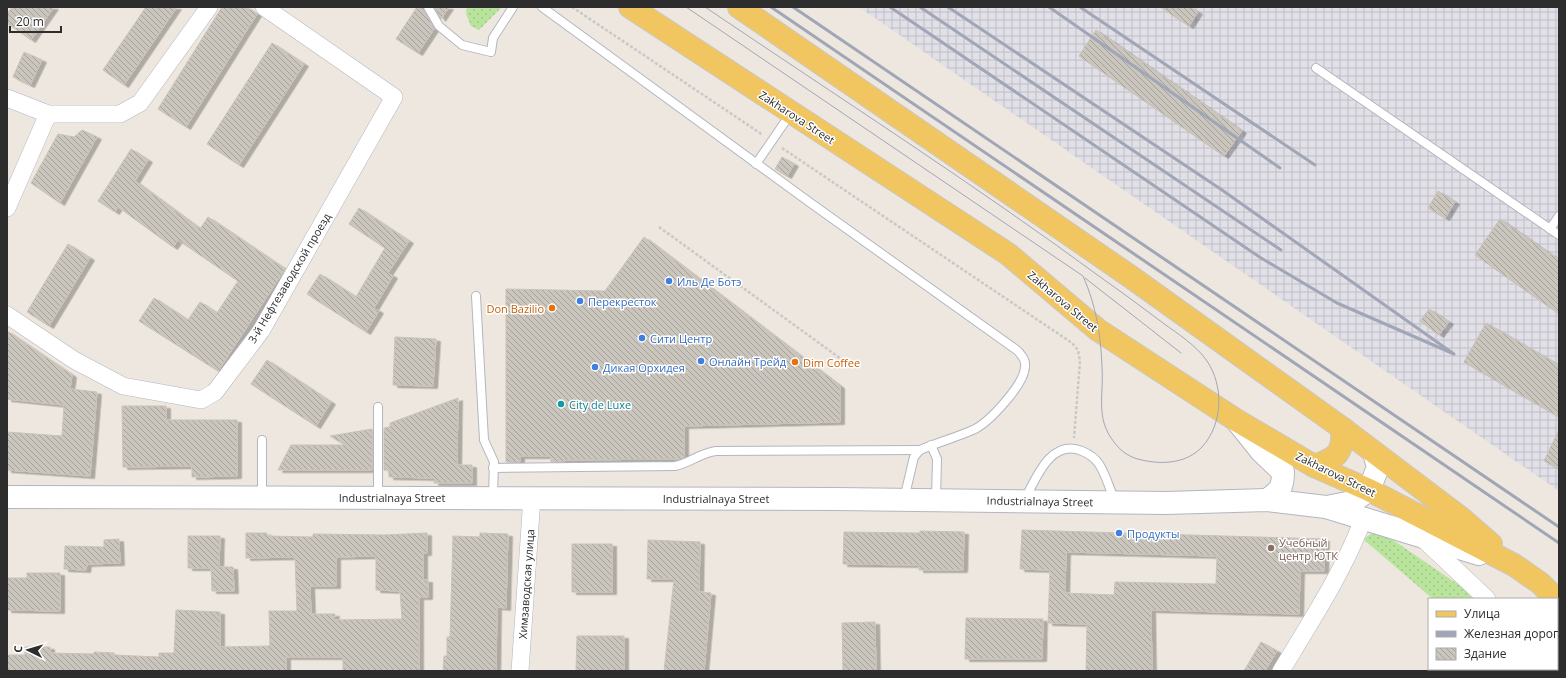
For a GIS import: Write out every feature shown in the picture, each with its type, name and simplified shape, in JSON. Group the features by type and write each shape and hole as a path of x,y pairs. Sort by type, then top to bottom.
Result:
{"main road":[{"name":"Zakharova Street","path":"630,7 1008,254 1098,330 1236,420 1314,466 1369,490 1514,565"},
{"name":"Zakharova Street","path":"739,7 1131,277 1342,428 1461,518 1514,565 1540,583 1554,598"},
{"path":"1236,420 1261,451 1283,472 1283,482 1280,490 1267,500"},
{"path":"1314,466 1329,461 1338,453 1343,444 1342,428"},
{"path":"1326,507 1352,502 1369,490 1378,467 1374,453"},
{"name":"Industrialnaya Street","path":"7,496 904,499 1116,502 1267,500 1326,507 1364,517 1514,565"}],"street":[{"path":"7,98 48,114 120,114 140,103 209,7"},
{"name":"3-й Нефтезаводской проезд","path":"7,315 74,360 123,386 201,400 215,392 261,331 394,97 264,7"},
{"path":"7,208 48,114"},
{"name":"Химзаводская улица","path":"520,671 532,497"},
{"path":"1281,671 1320,607 1357,537 1364,517"},
{"path":"1420,536 1486,598"}],"lane":[{"path":"428,7 439,26 462,45 491,52 493,38 513,7"},
{"path":"542,7 756,164 1018,351 1024,358 1025,367 1023,375 1008,400 976,428 931,445 920,450 914,456 904,499"},
{"path":"1316,68 1559,235"},
{"path":"756,164 791,113"},
{"path":"1550,229 1559,216"},
{"path":"476,296 484,440 494,462 493,497"},
{"path":"378,407 378,497"},
{"path":"262,440 262,497"},
{"path":"931,445 937,459 936,500"},
{"path":"1024,501 1042,467 1054,454 1064,449 1073,449 1090,454 1099,464 1116,502"},
{"path":"493,468 675,466 685,464 704,452 716,451 920,450"}],"path":[{"path":"572,7 1072,343 1078,350 1080,361 1073,449"},
{"path":"659,227 848,364"}],"shaded area":[{"path":"859,7 1559,7 1559,491"}],"green space":[{"path":"467,7 502,7 479,30 471,26 466,14"},
{"path":"1371,534 1384,534 1462,587 1472,598 1432,598 1363,539"}],"building":[{"path":"12,7 54,7 31,40 7,23 7,14"},
{"path":"146,7 177,7 124,85 103,70"},
{"path":"222,7 246,7 257,14 186,127 158,109"},
{"path":"417,7 423,7 434,29 418,53 396,39"},
{"path":"434,7 449,7 441,19"},
{"path":"1160,7 1190,7 1198,12 1189,26"},
{"path":"1096,30 1242,131 1224,156 1079,56"},
{"path":"272,43 304,64 239,165 207,144"},
{"path":"24,52 42,60 30,85 13,77"},
{"path":"82,130 97,137 60,203 31,183 58,134 74,137"},
{"path":"131,149 148,160 135,181 200,229 208,217 285,269 218,371 139,321 154,298 188,320 200,302 217,313 238,281 178,240 173,247 118,207 115,212 98,201"},
{"path":"782,157 794,164 787,176 775,169"},
{"path":"1438,191 1455,202 1445,218 1428,208"},
{"path":"359,208 409,241 388,273 393,276 374,308 379,311 366,332 307,294 320,274 356,297 385,248 349,224"},
{"path":"1500,219 1559,260 1559,314 1475,255"},
{"name":"Сити Центр","path":"644,237 840,386 840,422 684,426 684,457 681,459 564,460 564,462 551,462 551,456 520,456 520,462 506,462 506,289 605,291"},
{"path":"68,244 90,258 49,326 27,312"},
{"path":"1429,309 1449,322 1439,335 1420,321"},
{"path":"1486,323 1559,365 1559,417 1464,362"},
{"path":"7,331 72,375 70,389 97,392 90,476 7,470 7,432 62,436 64,405 7,399"},
{"path":"395,337 436,339 433,386 393,385"},
{"path":"267,360 331,402 316,426 251,384"},
{"path":"458,398 457,465 472,465 472,483 434,483 435,478 389,477 389,470 384,470 384,428 390,427 390,423"},
{"path":"122,406 166,406 166,420 237,420 237,476 192,477 192,466 123,467"},
{"path":"372,429 372,470 278,470 291,445 345,445 330,436"},
{"path":"1559,430 1559,469 1544,461"},
{"path":"1022,530 1325,539 1324,571 1300,571 1299,614 1151,610 1152,671 1086,671 1087,624 1048,623 1050,570 1020,569","holes":["1066,552 1217,556 1216,584 1115,582 1114,595 1065,593"]},
{"path":"920,531 964,532 963,570 919,570 919,565 843,564 844,532 920,533"},
{"path":"246,533 267,533 267,536 313,537 313,534 384,535 427,533 427,553 423,553 423,580 428,580 428,597 419,597 419,671 343,671 343,657 286,657 286,671 7,671 7,655 25,655 25,647 50,647 50,653 94,654 94,652 114,653 114,655 159,657 159,653 174,653 176,610 220,612 220,647 270,646 269,611 297,611 295,557 246,558","holes":["376,556 376,590 400,591 402,619 334,620 335,614 311,614 310,586 336,586 336,557"]},
{"path":"480,533 508,534 506,608 497,607 496,671 443,671 444,656 447,656 447,637 450,637 453,536 480,537"},
{"path":"188,536 220,536 219,567 233,567 234,591 212,591 211,568 188,568"},
{"path":"119,539 120,563 87,564 86,570 64,569 65,546 104,547 104,540"},
{"path":"648,540 700,542 699,592 711,593 704,671 664,671 674,579 647,579"},
{"path":"572,544 612,544 612,592 572,592"},
{"path":"27,573 60,573 60,611 7,610 7,578 27,578"},
{"path":"966,618 1043,619 1042,659 965,659"},
{"path":"875,622 876,671 843,671 842,623"},
{"path":"577,636 624,636 624,671 576,671"},
{"path":"1261,642 1277,651 1265,671 1244,671"}],"tram line":[{"path":"686,7 1083,276 1088,287 1099,332 1102,367 1102,415 1104,424 1114,442 1123,452 1138,459 1150,462 1166,462 1182,459 1196,452 1202,447 1209,438 1214,427 1219,405 1218,393 1213,371 1203,355 1192,345 1005,209 705,7"},
{"path":"1085,278 1181,353"}],"railway":[{"path":"771,7 1559,543"},
{"path":"793,7 1559,527"},
{"path":"890,7 1261,258 1337,303 1454,354 1222,190 948,7"},
{"path":"920,7 1281,250"},
{"path":"1049,7 1280,168"},
{"path":"1080,7 1315,165"}],"place":[{"name":"Иль Де Ботэ","path":"669,281"},
{"name":"Перекресток","path":"580,301"},
{"name":"Don Bazilio","path":"552,308"},
{"name":"Сити Центр","path":"642,338"},
{"name":"Онлайн Трейд","path":"701,361"},
{"name":"Dim Coffee","path":"795,362"},
{"name":"Дикая Орхидея","path":"595,367"},
{"name":"City de Luxe","path":"561,404"},
{"name":"Продукты","path":"1119,533"},
{"name":"Учебный центр ЮТК","path":"1271,548"}]}
